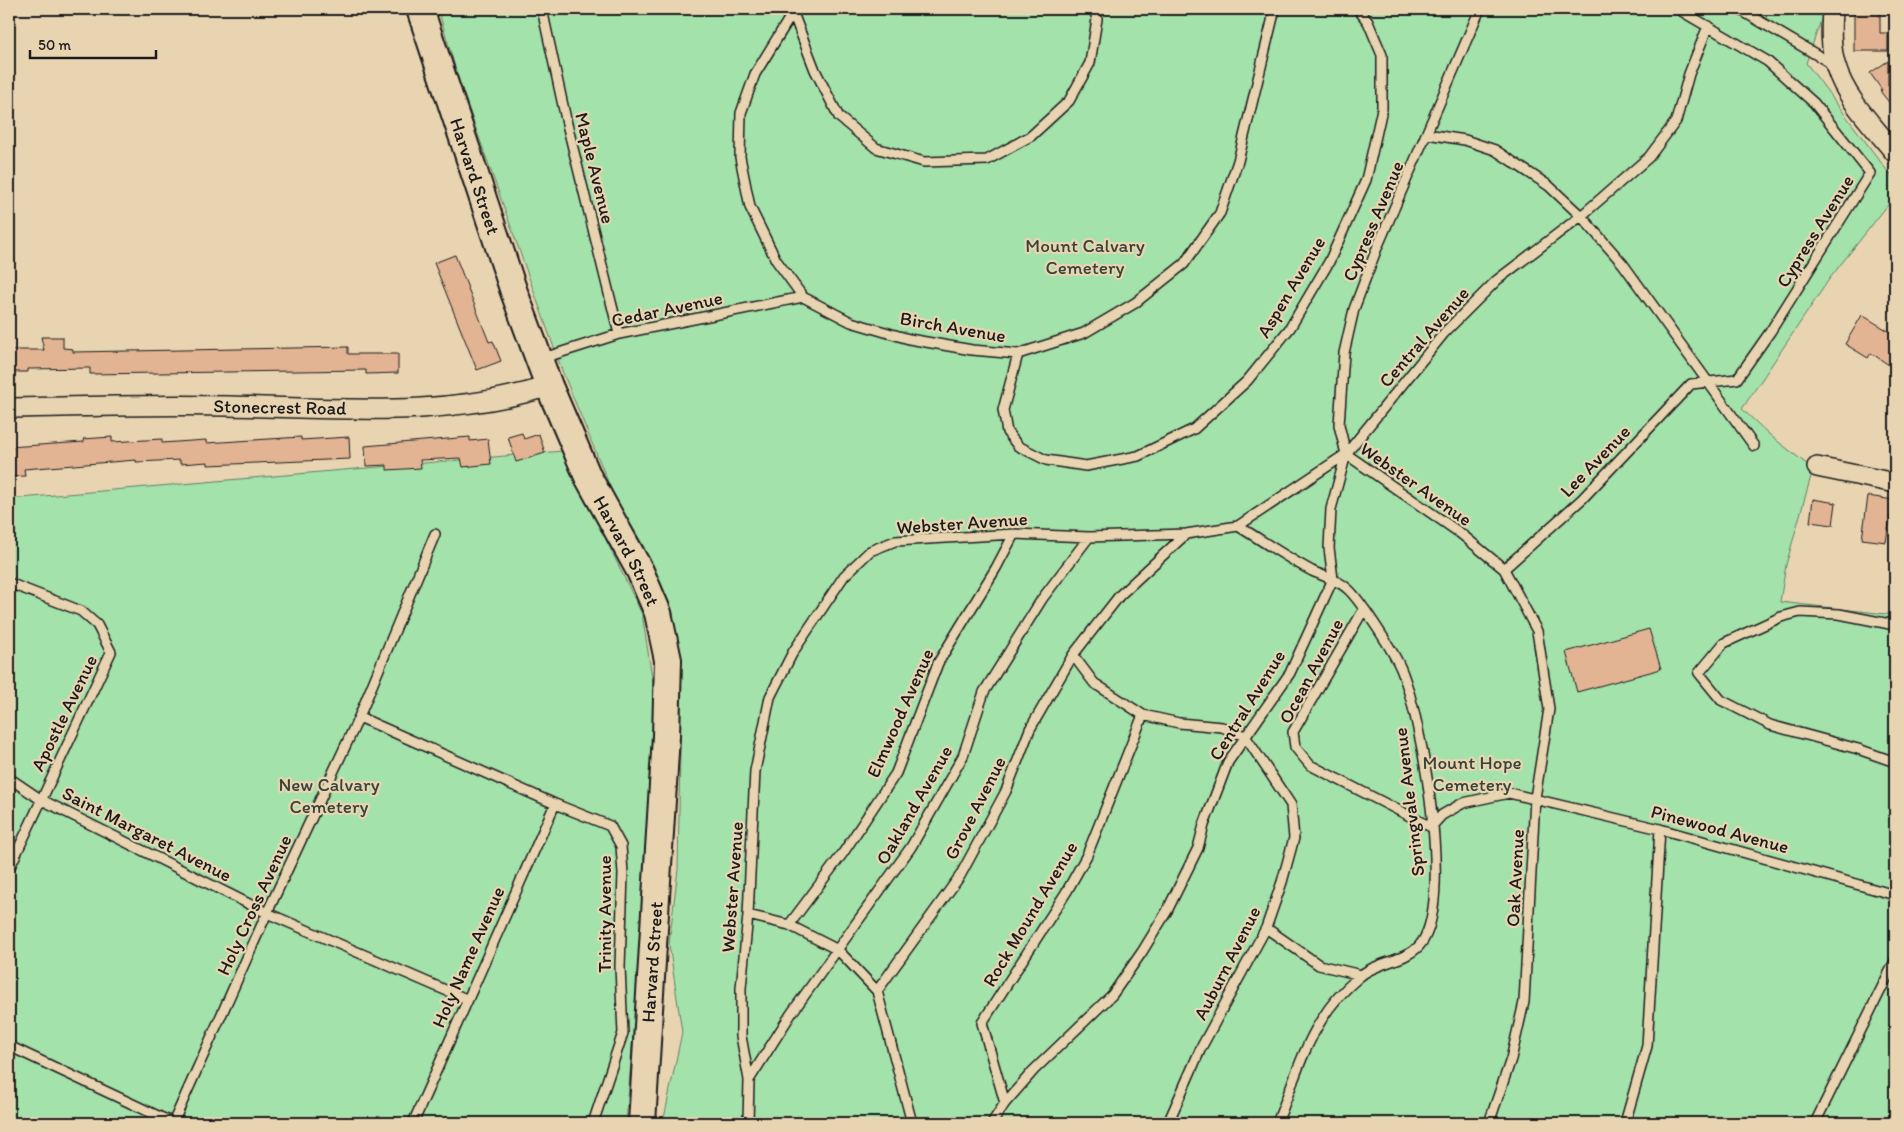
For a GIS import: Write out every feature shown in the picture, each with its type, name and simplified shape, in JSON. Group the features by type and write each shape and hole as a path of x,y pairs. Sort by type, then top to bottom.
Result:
{"main road":[{"name":"Harvard Street","path":"420,9 514,292 549,386 588,477 640,572 658,613 668,660 666,736 642,1123"}],"street":[{"path":"1832,9 1831,34 1835,66 1845,90 1895,153"},
{"name":"Stonecrest Road","path":"9,408 205,405 376,409 460,406 549,386"},
{"path":"1817,466 1895,483"}],"lane":[{"name":"Maple Avenue","path":"542,9 567,124 619,334"},
{"path":"794,11 814,70 839,117 876,148 924,162 986,160 1031,136 1069,101 1090,63 1097,19 1094,9"},
{"name":"Birch Avenue","path":"794,11 754,74 742,113 740,157 750,207 776,260 803,297 851,322 909,339 972,350 1018,354 1084,333 1135,304 1184,264 1220,213 1238,161 1275,9"},
{"name":"Aspen Avenue","path":"1018,354 1003,410 1007,432 1018,446 1046,460 1086,466 1138,456 1194,429 1247,382 1290,328 1329,262 1366,180 1382,109 1382,54 1368,22 1358,9"},
{"name":"Cypress Avenue","path":"1346,454 1339,425 1344,353 1354,309 1377,248 1480,9"},
{"name":"Cypress Avenue","path":"1678,9 1767,61 1814,103 1870,173 1770,332 1737,379 1709,380"},
{"path":"1739,9 1835,66"},
{"path":"1757,19 1761,9"},
{"name":"Central Avenue","path":"992,1123 1005,1103 1034,1070 1112,995 1142,952 1167,911 1198,848 1204,825 1228,762 1290,673 1333,579 1329,548 1331,509 1346,454 1446,332 1497,280 1581,216 1649,157 1676,121 1689,74 1708,26"},
{"path":"1427,134 1465,140 1495,150 1549,186 1581,216 1623,264 1709,380 1726,410 1754,446"},
{"name":"Cedar Avenue","path":"540,359 619,334 803,297"},
{"name":"Lee Avenue","path":"1504,569 1582,499 1691,384 1709,380"},
{"name":"Webster Avenue","path":"748,1123 749,1080 741,1036 741,988 748,915 755,771 770,697 793,652 844,576 870,551 896,541 1014,534 1090,537 1186,534 1238,526 1346,454 1460,533 1504,569 1536,631"},
{"name":"Springvale Avenue","path":"1238,526 1313,571 1333,579 1349,589 1364,609 1400,667 1413,702 1423,752 1432,828 1436,889 1430,924 1420,945 1401,957 1361,975 1322,1019 1277,1123"},
{"name":"Holy Cross Avenue","path":"173,1123 267,912 360,717 435,534"},
{"name":"Elmwood Avenue","path":"789,925 843,853 896,772 938,663 996,568 1014,534"},
{"name":"Grove Avenue","path":"877,991 960,876 1006,791 1030,729 1073,654 1120,595 1186,534"},
{"name":"Oakland Avenue","path":"749,1080 791,1014 912,847 958,764 984,692 1042,599 1090,537"},
{"name":"Apostle Avenue","path":"9,582 81,611 97,625 111,652 40,799 9,869"},
{"name":"Ocean Avenue","path":"1364,609 1293,732 1296,746 1310,765 1432,828"},
{"path":"1895,625 1839,614 1800,612 1781,617 1724,643 1698,672 1721,700 1770,725 1858,749 1895,762"},
{"name":"Oak Avenue","path":"1489,1123 1511,1059 1524,1002 1535,798 1548,709 1536,631"},
{"path":"1073,654 1094,683 1143,715 1179,723 1222,727 1245,736"},
{"name":"Rock Mound Avenue","path":"1005,1103 982,1023 1067,891 1087,854 1143,715"},
{"name":"Trinity Avenue","path":"360,717 554,804 610,826 621,846 623,873 620,967 623,1033 593,1123"},
{"name":"Auburn Avenue","path":"1168,1123 1201,1048 1266,928 1282,882 1294,838 1292,805 1245,736"},
{"name":"Saint Margaret Avenue","path":"9,778 40,799 267,912 466,999"},
{"path":"1432,828 1442,815 1463,803 1509,793 1535,798"},
{"name":"Pinewood Avenue","path":"1535,798 1660,829 1895,894"},
{"name":"Holy Name Avenue","path":"413,1123 466,999 554,804"},
{"path":"1625,1123 1647,1046 1660,829"},
{"path":"748,915 789,925 838,950 877,991 912,1123"},
{"path":"1266,928 1319,965 1361,975"},
{"path":"1815,1123 1895,960"},
{"path":"9,1046 173,1123"}],"green space":[{"name":"Mount Hope Cemetery","path":"438,9 1825,9 1806,63 1895,181 1895,196 1830,278 1742,409 1771,436 1813,469 1786,565 1780,602 1895,615 1895,1123 663,1123 682,1032 669,944 678,869 681,694 673,612 642,543 616,501 563,373 460,84"},
{"name":"New Calvary Cemetery","path":"563,451 642,614 655,696 645,885 626,1123 9,1123 9,499"}],"building":[{"path":"1854,9 1880,9 1880,33 1888,33 1888,51 1854,51"},
{"path":"1888,61 1888,85 1895,79 1895,110 1880,91 1882,90 1870,73"},
{"path":"455,255 489,342 493,341 501,361 477,370 434,263"},
{"path":"1862,315 1895,335 1895,369 1871,353 1868,358 1845,344"},
{"path":"41,337 63,337 63,348 73,349 73,352 348,347 348,354 398,354 398,373 366,374 366,370 90,374 90,368 28,369 28,372 9,372 9,350 44,350"},
{"path":"522,433 524,439 539,434 545,453 516,462 508,437"},
{"path":"112,437 112,442 162,439 162,443 206,440 206,443 301,437 301,440 349,437 350,459 208,465 208,462 180,464 180,460 136,462 136,460 24,469 25,476 9,477 9,447 84,442 83,439"},
{"path":"470,437 470,441 488,439 491,464 463,467 461,458 420,460 421,468 387,470 387,465 366,466 365,446"},
{"path":"1868,496 1893,500 1886,542 1862,539"},
{"path":"1813,499 1836,503 1833,525 1810,522"},
{"path":"1649,629 1661,669 1577,692 1566,652"}],"park label":[{"name":"Mount Calvary Cemetery","path":"1085,256"}]}
